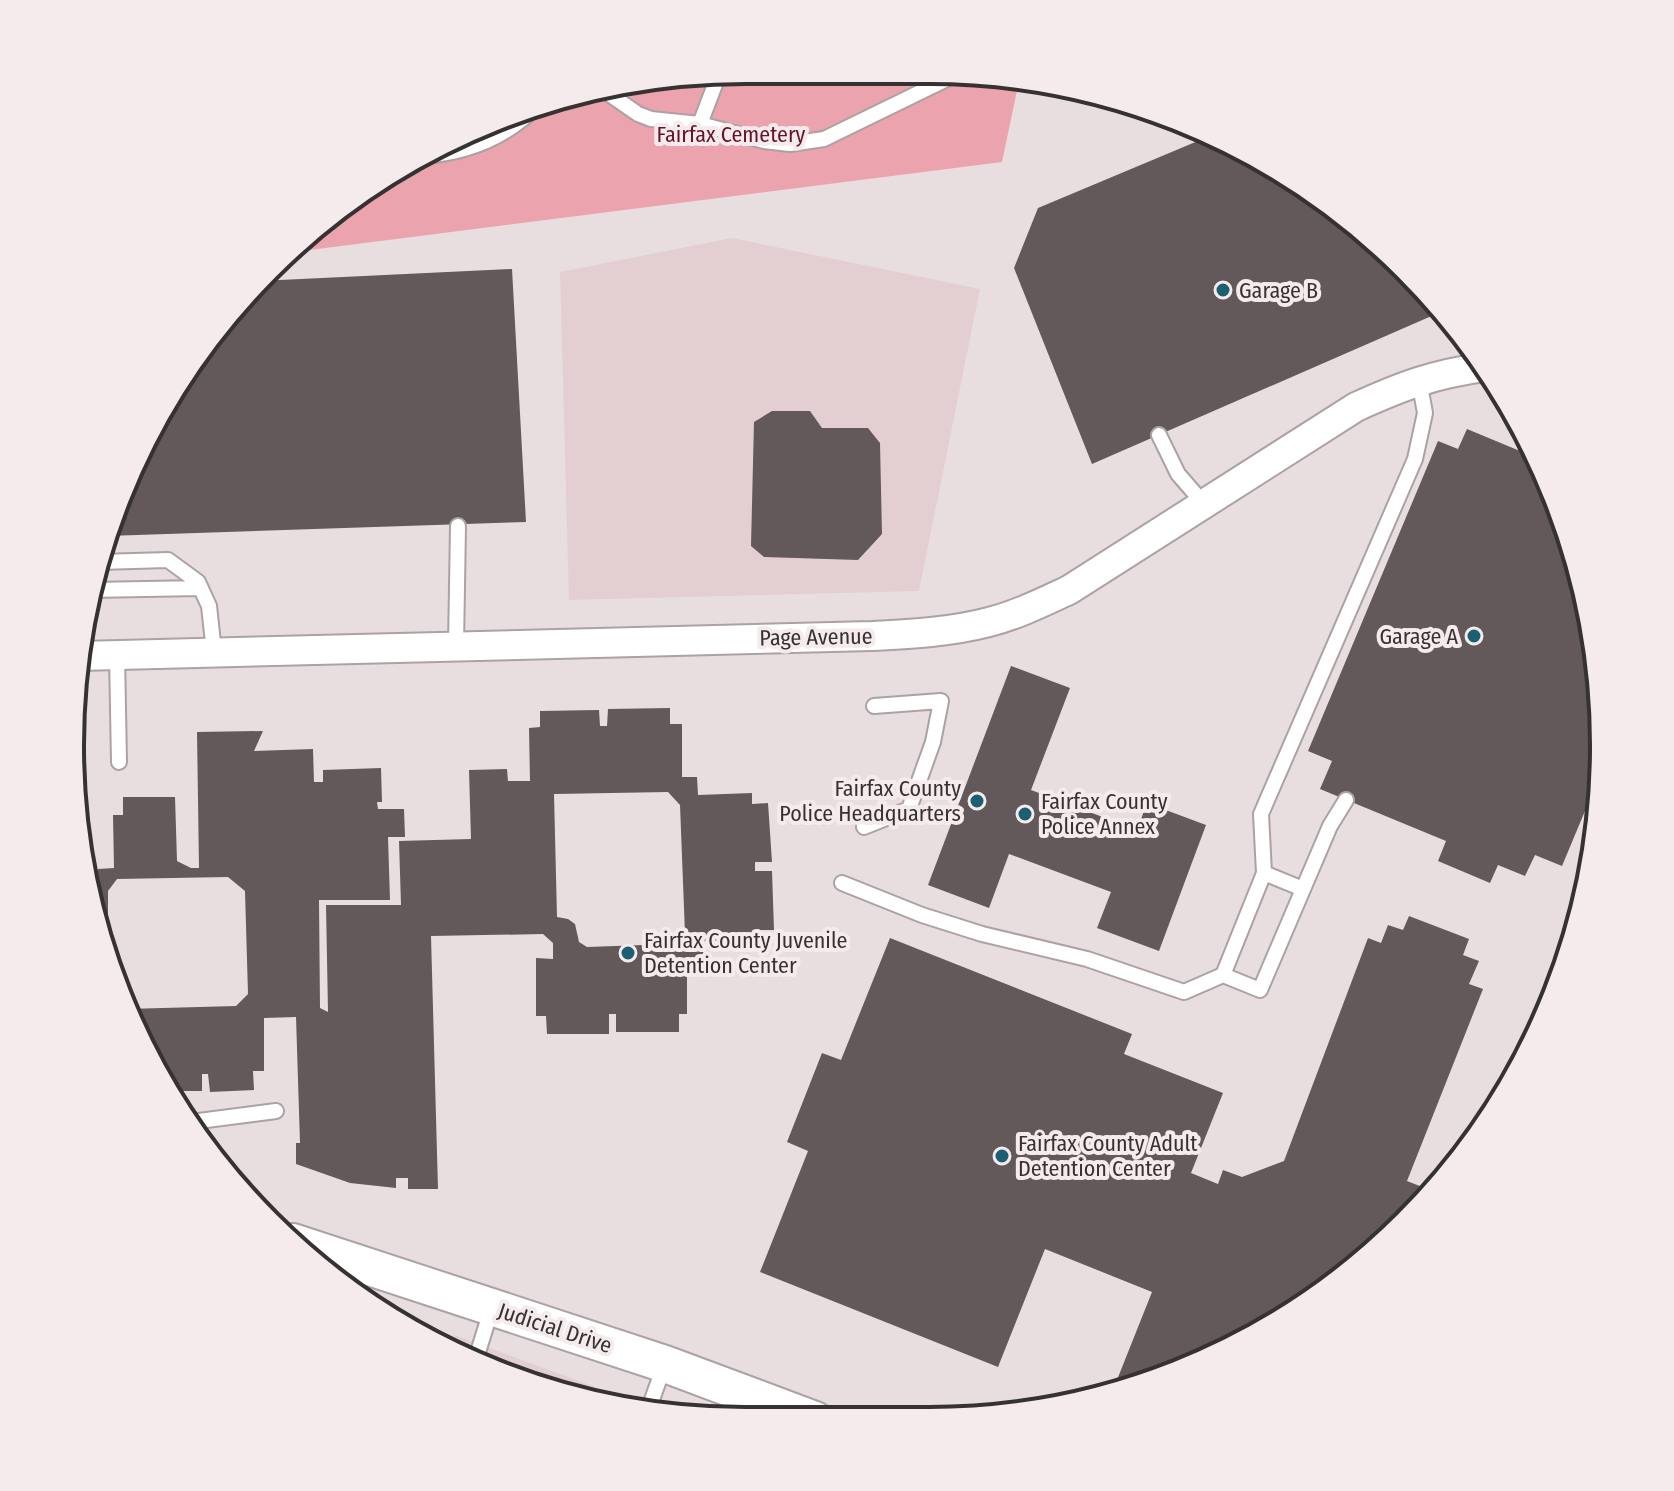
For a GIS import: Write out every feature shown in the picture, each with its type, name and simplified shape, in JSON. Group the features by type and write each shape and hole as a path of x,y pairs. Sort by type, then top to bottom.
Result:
{"street":[{"name":"Page Avenue","path":"91,656 872,636 912,634 977,624 1023,611 1069,590 1356,407 1404,384 1472,369"},
{"name":"Judicial Drive","path":"318,1250 665,1364 744,1406"}],"lane":[{"path":"614,97 651,119 700,124 764,141 790,144 824,139 936,84"},
{"path":"700,124 715,85"},
{"path":"452,152 484,144 518,124"},
{"path":"842,883 922,915 982,934 1087,959 1184,992 1223,975 1264,873 1261,814 1415,459 1425,413 1419,380"},
{"path":"1159,435 1178,474 1204,504"},
{"path":"456,646 458,526"},
{"path":"111,562 168,560 201,588 209,606 214,652"},
{"path":"103,590 201,588"},
{"path":"117,655 119,762"},
{"path":"864,827 909,809 933,742 941,701 874,706"},
{"path":"1223,975 1260,990 1330,826 1346,800"},
{"path":"1264,873 1303,889"},
{"path":"201,1121 276,1111"},
{"path":"478,1351 492,1307"},
{"path":"652,1400 665,1364"}],"shaded area":[{"path":"732,238 980,289 919,591 569,600 560,272"},
{"path":"455,1335 611,1393 533,1372 454,1339"}],"green space":[{"name":"Fairfax Cemetery","path":"746,84 928,84 1017,90 1002,162 307,250 378,195 453,152 492,134 574,107 659,90"}],"building":[{"name":"Garage B","path":"1197,141 1296,195 1331,221 1365,248 1432,316 1092,464 1014,268 1038,208"},
{"path":"512,269 526,522 118,536 152,453 195,378 248,309 276,280"},
{"path":"772,411 810,411 822,428 868,428 880,443 882,534 858,560 764,557 751,546 754,422"},
{"name":"Garage A","path":"1467,429 1522,453 1540,492 1567,574 1577,616 1589,702 1587,806 1562,866 1535,855 1525,876 1498,865 1490,883 1438,861 1446,841 1320,789 1332,761 1308,751 1438,441 1458,449"},
{"name":"Fairfax County Police Annex","path":"1011,666 1070,688 1031,790 1137,830 1147,803 1206,825 1159,951 1097,928 1111,892 1009,854 989,908 928,885"},
{"name":"Fairfax County Juvenile Detention Center","path":"670,708 670,724 682,724 682,777 697,777 698,795 752,793 752,804 768,803 772,862 755,862 755,871 772,871 774,930 756,930 756,941 702,941 704,959 687,960 687,1014 679,1014 679,1032 616,1032 616,1014 609,1014 609,1034 547,1034 546,1016 536,1016 536,958 553,959 553,943 543,934 431,936 438,1189 408,1189 408,1178 396,1178 396,1188 350,1183 296,1164 296,1143 300,1143 296,1017 264,1018 264,1071 253,1071 254,1090 210,1092 208,1074 202,1074 202,1091 182,1091 138,1009 236,1006 248,994 245,891 228,877 117,879 108,891 108,920 98,869 114,868 113,815 123,815 123,797 175,797 177,861 191,868 199,868 197,732 263,731 254,751 313,749 314,782 323,782 323,770 381,768 382,802 377,802 378,809 404,809 405,837 388,837 390,900 319,900 320,1008 328,1012 326,905 401,905 399,841 471,839 469,770 507,769 508,781 530,781 529,728 540,727 540,711 599,710 600,726 607,726 608,709","holes":["668,792 680,805 685,934 672,944 587,947 579,942 575,924 557,917 554,794"]},
{"name":"Fairfax County Adult Detention Center","path":"1409,916 1469,939 1463,955 1479,961 1469,984 1483,989 1407,1181 1421,1187 1365,1243 1331,1270 1296,1296 1221,1339 1182,1357 1117,1379 1152,1292 1045,1249 998,1367 760,1272 808,1151 787,1142 822,1053 841,1060 890,938 1132,1034 1124,1054 1223,1093 1191,1173 1218,1184 1223,1170 1242,1177 1284,1161 1368,938 1381,943 1388,925 1403,930"}],"place":[{"name":"Garage B","path":"1223,290"},
{"name":"Garage A","path":"1474,636"},
{"name":"Fairfax County Police Headquarters","path":"977,801"},
{"name":"Fairfax County Police Annex","path":"1025,814"},
{"name":"Fairfax County Juvenile Detention Center","path":"628,953"},
{"name":"Fairfax County Adult Detention Center","path":"1002,1156"}]}
